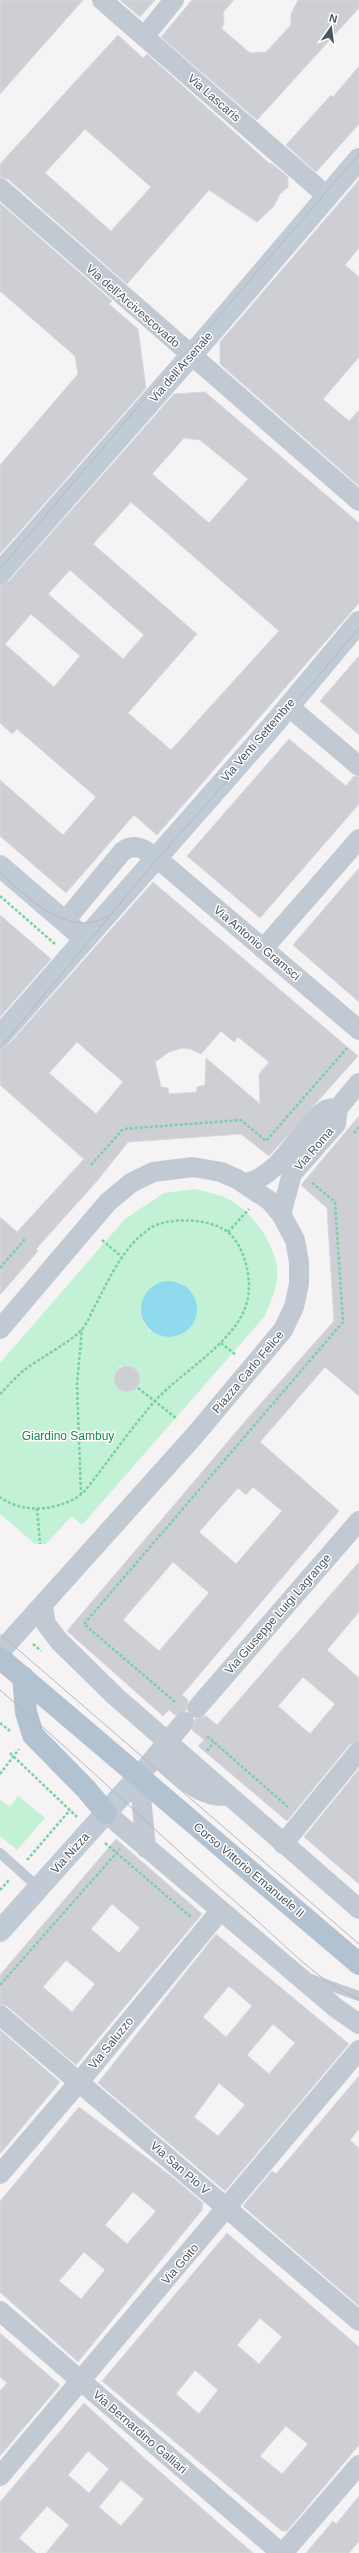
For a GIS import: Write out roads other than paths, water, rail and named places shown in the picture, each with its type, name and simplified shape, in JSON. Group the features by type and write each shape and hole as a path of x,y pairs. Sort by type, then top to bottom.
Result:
{"main road":[{"name":"Corso Vittorio Emanuele II","path":"0,1658 359,1964"},
{"path":"23,1677 26,1712 33,1735 86,1789 106,1813"}],"street":[{"name":"Via Lascaris","path":"102,0 327,196"},
{"path":"144,37 174,0"},
{"name":"Via dell'Arsenale","path":"0,573 359,159"},
{"name":"Via dell'Arcivescovado","path":"0,188 359,501"},
{"name":"Via Venti Settembre","path":"0,1036 288,706 359,622"},
{"path":"288,706 359,766"},
{"path":"263,949 359,839"},
{"path":"65,922 125,850 136,847 156,857"},
{"name":"Via Antonio Gramsci","path":"156,857 359,1030"},
{"path":"0,866 85,939"},
{"name":"Via Roma","path":"281,1214 292,1174 336,1124 338,1108 359,1083"},
{"name":"Via Roma","path":"246,1183 262,1176 272,1167 324,1110 338,1108"},
{"name":"Piazza Carlo Felice","path":"0,1329 91,1220 131,1182 153,1172 193,1167 221,1172 246,1183 262,1194 281,1214 295,1240 300,1273 294,1307 283,1330 43,1606 0,1652"},
{"name":"Via Giuseppe Luigi Lagrange","path":"139,1776 161,1748 359,1521"},
{"path":"43,1606 46,1624 68,1651 161,1748 200,1792 211,1796 228,1796 359,1909"},
{"path":"283,1844 359,1751"},
{"path":"139,1776 146,1848"},
{"name":"Via Nizza","path":"0,1931 139,1776"},
{"path":"106,1813 298,1976 359,2024"},
{"name":"Via Saluzzo","path":"0,2174 80,2081 220,1910"},
{"name":"Via San Pio V","path":"0,2015 80,2081 359,2321"},
{"name":"Via Goito","path":"0,2476 80,2380 228,2209 359,2050"},
{"name":"Via Bernardino Galliari","path":"0,2311 282,2553"},
{"path":"282,2553 359,2465"}],"lane":[{"path":"0,1853 39,1888"},
{"path":"298,1976 359,1996"}],"water":[{"path":"163,1281 175,1281 185,1285 193,1293 197,1303 197,1315 193,1325 185,1333 175,1337 163,1337 153,1333 145,1325 141,1315 141,1303 145,1293 153,1285"}],"tram line":[{"path":"0,569 176,362 206,331 359,154"},
{"path":"0,1048 153,864 276,726 359,628"},
{"path":"0,873 36,903 64,919 78,923 93,922 108,916"},
{"path":"0,1634 359,1944"},
{"path":"0,1690 304,1963 330,1983 359,1999"}],"park label":[{"name":"Giardino Sambuy","path":"68,1436"}]}
